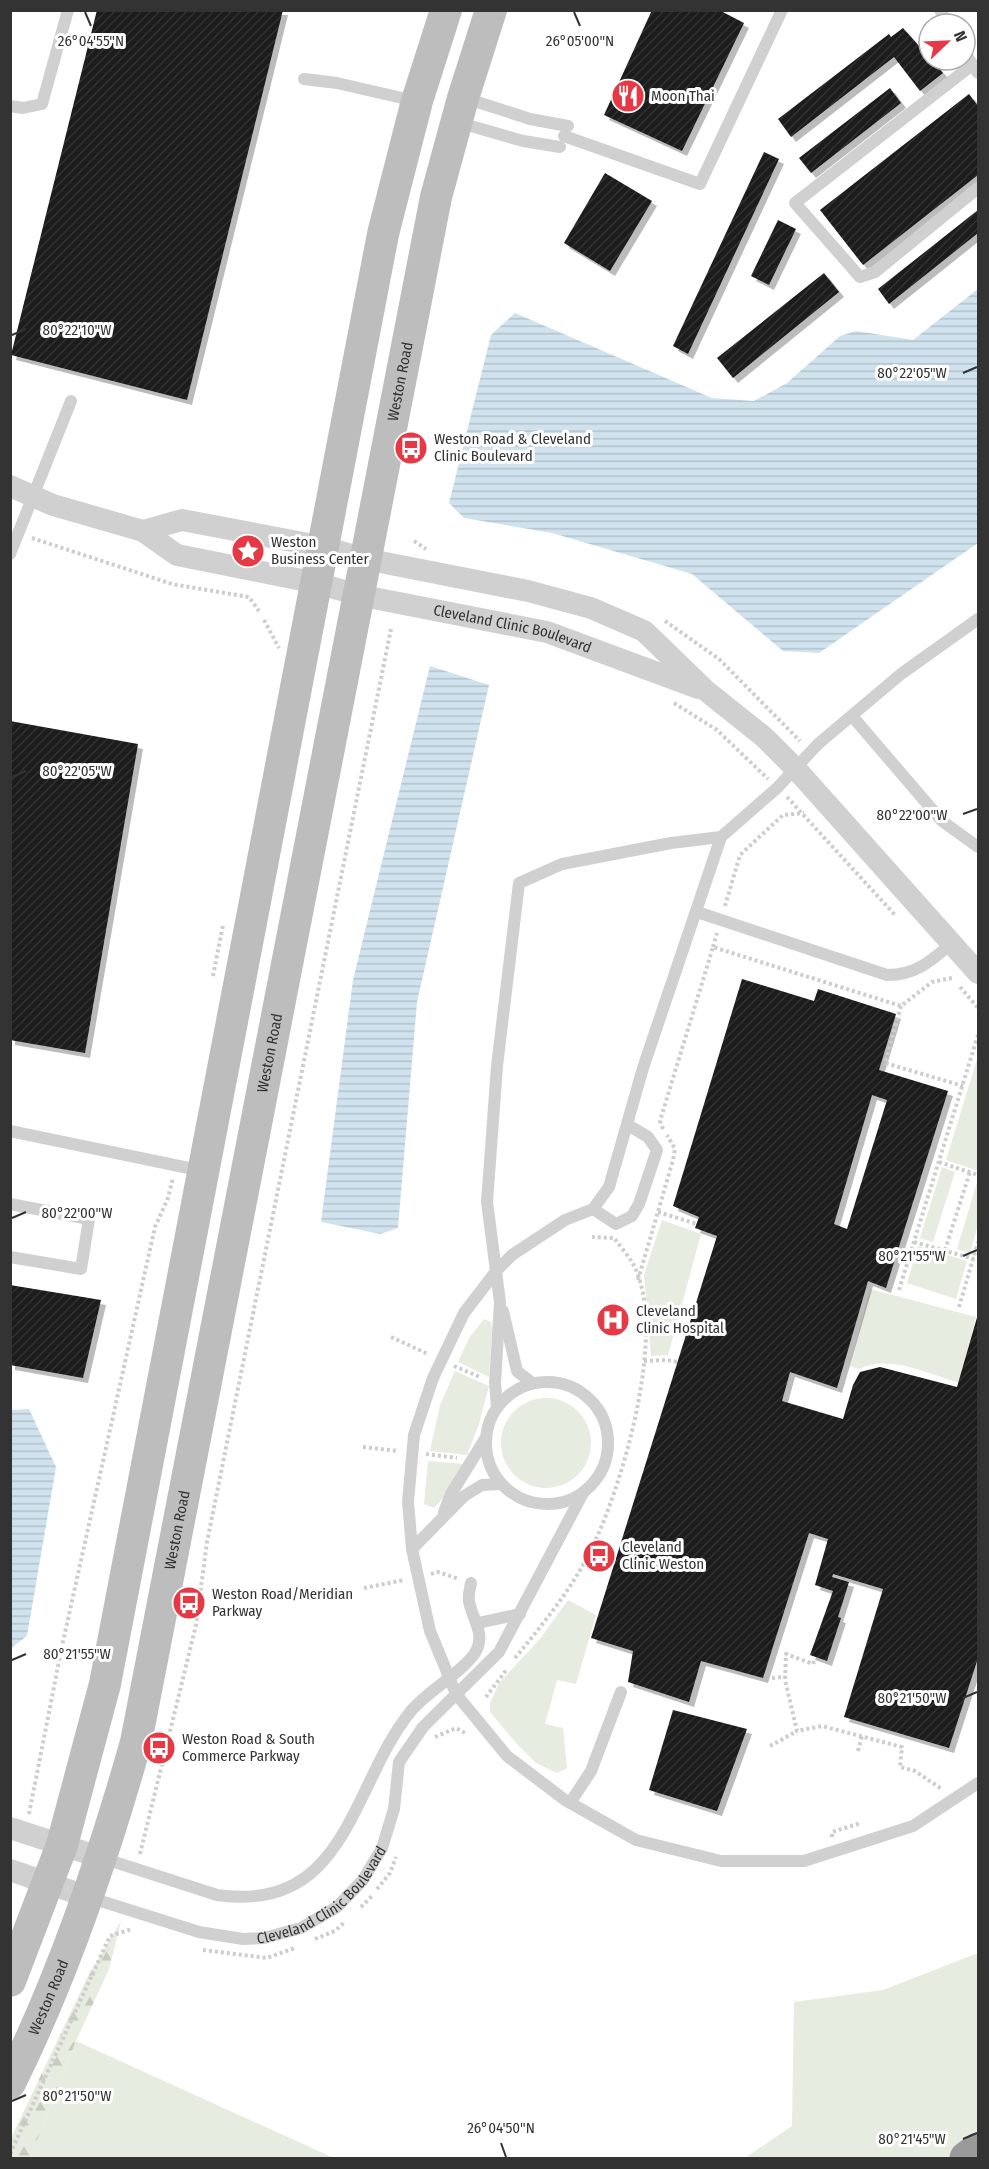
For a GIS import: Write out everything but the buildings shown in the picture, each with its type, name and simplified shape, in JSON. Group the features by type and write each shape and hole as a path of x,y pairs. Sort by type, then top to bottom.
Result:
{"highway":[{"path":"966,2158 978,2149"}],"main road":[{"path":"10,1981 62,1845 105,1684 190,1168 317,583 383,234 417,101 446,10"},
{"name":"Weston Road","path":"10,2083 57,1979 88,1897 102,1858 136,1742 436,196 459,110 491,10"}],"street":[{"path":"10,486 72,512 143,531"},
{"name":"Cleveland Clinic Boulevard","path":"143,531 182,520 324,547 365,559 528,591 591,608 644,632 705,690 764,737 795,768 978,973"},
{"name":"Cleveland Clinic Boulevard","path":"143,531 177,555 317,583 358,595 547,632 705,690"},
{"path":"16,1831 102,1858"},
{"path":"10,1870 88,1897"}],"lane":[{"path":"10,106 23,108 42,104 68,10"},
{"path":"459,110 530,119 564,136 700,184 782,10"},
{"path":"971,72 795,203 860,277 875,272 978,188"},
{"path":"304,79 337,83 417,101"},
{"path":"459,110 524,141 564,136"},
{"path":"10,554 71,401"},
{"path":"978,619 901,674 721,837 643,1068 609,1187 592,1209 565,1220 512,1255 497,1270 464,1313 433,1378 414,1435 408,1502 412,1549 430,1631 447,1678 456,1694 507,1756 570,1803 636,1840 720,1861 804,1861 913,1826 978,1783"},
{"path":"852,716 942,821 978,847"},
{"path":"532,1383 517,1371 500,1302 487,1202 490,1134 519,883 562,864 671,843 721,837"},
{"path":"697,912 887,975 912,972 952,943"},
{"path":"592,1209 616,1224 632,1216 639,1204 657,1150 648,1137 628,1125"},
{"path":"10,1131 190,1168"},
{"path":"10,1204 89,1219 81,1269 10,1257"},
{"path":"441,1519 451,1494 486,1436 497,1407 495,1383 500,1302"},
{"path":"486,1436 487,1453 492,1470 501,1484 526,1501 546,1504 566,1502 583,1492 597,1478 606,1460 608,1441 604,1421 594,1404 579,1390 561,1383 532,1383 518,1388 497,1407"},
{"path":"412,1549 464,1496 482,1485 501,1484"},
{"name":"Cleveland Clinic Boulevard","path":"88,1897 199,1932 243,1939 282,1934 321,1918 351,1893 375,1863 390,1828 399,1762 423,1727 500,1652 583,1492"},
{"path":"471,1583 469,1601 478,1623 520,1614"},
{"name":"Cleveland Clinic Boulevard","path":"102,1858 217,1895 235,1898 265,1894 298,1881 313,1871 339,1843 383,1757 411,1711 478,1648 478,1623"},
{"path":"570,1803 591,1771 621,1692"}],"path":[{"path":"21,530 35,540 134,574 172,584 249,597 259,611"},
{"path":"264,620 279,648 278,654"},
{"path":"136,1869 196,1625 207,1542 392,628"},
{"path":"672,701 717,730 804,813 896,916"},
{"path":"638,1280 675,1149 660,1121 740,855 783,815 804,813"},
{"path":"212,979 223,923"},
{"path":"713,947 901,1006"},
{"path":"934,958 978,1008"},
{"path":"952,978 932,982 901,1006 885,1063 963,1086"},
{"path":"899,1290 978,1035"},
{"path":"939,1162 978,1175"},
{"path":"16,1831 40,1766 62,1646 155,1227 168,1198 190,1168"},
{"path":"945,1250 970,1172"},
{"path":"658,1212 696,1224"},
{"path":"486,1697 561,1602 590,1552 612,1503 639,1403 644,1361 643,1300 634,1265 614,1238 592,1237"},
{"path":"915,1242 974,1258"},
{"path":"959,1307 978,1242"},
{"path":"644,1361 678,1362"},
{"path":"797,1731 785,1677 786,1654 813,1664 814,1661"},
{"path":"772,1678 785,1677"},
{"path":"770,1746 797,1731 822,1726 862,1736 902,1747 900,1767 915,1771 939,1788 948,1791"},
{"path":"858,1751 862,1736"},
{"path":"832,1832 861,1823"},
{"path":"122,1931 127,1909"},
{"path":"10,2154 110,1936"}],"green space":[{"path":"978,1056 978,1171 946,1160"},
{"path":"942,1167 955,1172 933,1242 920,1238"},
{"path":"978,1179 978,1225 970,1253 957,1249"},
{"path":"662,1220 701,1234 668,1355 651,1356 644,1275"},
{"path":"918,1246 967,1261 956,1299 907,1283"},
{"path":"870,1289 976,1317 959,1383 896,1364 871,1365 859,1369 850,1366"},
{"path":"484,1319 491,1322 492,1329 489,1377 458,1362 469,1338"},
{"path":"455,1371 489,1386 479,1424 467,1455 430,1451 440,1405"},
{"path":"546,1398 563,1401 578,1411 588,1426 591,1443 588,1460 578,1475 563,1485 546,1488 529,1485 514,1475 504,1460 501,1443 504,1426 514,1411 529,1401"},
{"path":"428,1461 465,1464 446,1495 434,1508 424,1504"},
{"path":"568,1600 596,1615 576,1684 557,1680 545,1724 563,1728 567,1768 557,1773 536,1763 517,1744 490,1712 490,1703 499,1683 540,1639"},
{"path":"121,1921 109,1969 76,2041 30,2158 11,2158 11,2138 87,1978"},
{"path":"978,1953 978,2134 947,2158 745,2158 792,2126 794,2002 883,1990"},
{"path":"76,2041 334,2158 30,2158"}],"water":[{"path":"978,289 978,543 819,653 783,651 692,574 552,533 464,518 449,503 491,335 515,313 712,398 754,401 787,383 840,336 856,331 913,340"},
{"path":"430,666 489,685 417,1002 398,1228 380,1234 321,1222 353,980"},
{"path":"29,1409 56,1467 27,1636 11,1648 11,1410"}],"place":[{"name":"Moon Thai","path":"628,96"},
{"name":"Weston Road & Cleveland Clinic Boulevard","path":"411,448"},
{"name":"Weston Business Center","path":"248,551"},
{"name":"Cleveland Clinic Hospital","path":"613,1320"},
{"name":"Cleveland Clinic Weston","path":"599,1556"},
{"name":"Weston Road/Meridian Parkway","path":"189,1603"},
{"name":"Weston Road & South Commerce Parkway","path":"159,1748"}]}
